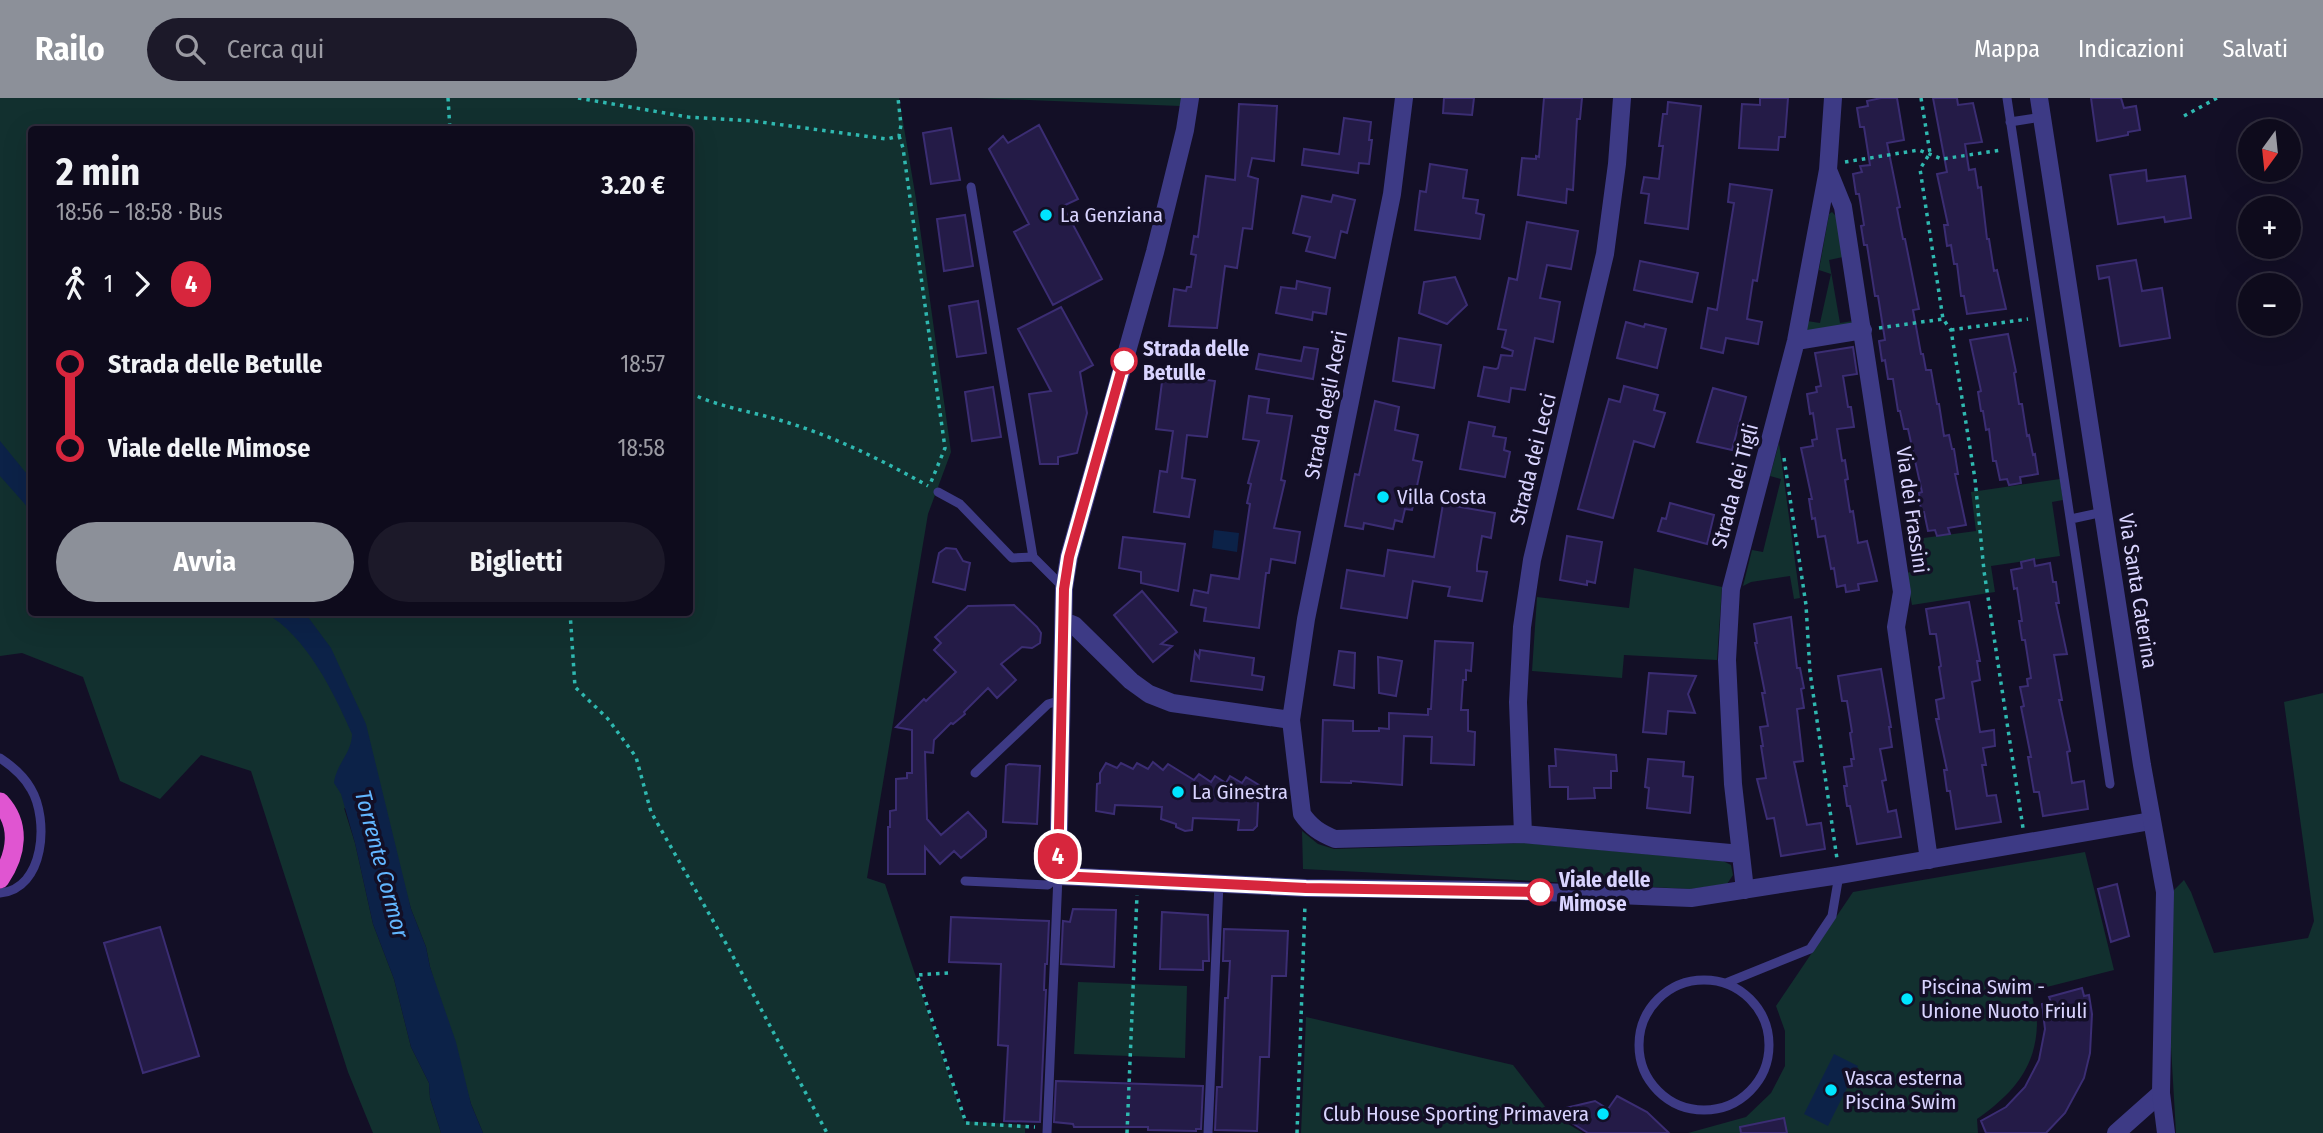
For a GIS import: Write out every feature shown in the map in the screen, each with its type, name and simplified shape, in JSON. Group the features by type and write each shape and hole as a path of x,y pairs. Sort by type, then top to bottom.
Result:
{"highway":[{"path":"0,802 9,812 14,827 15,845 9,866 0,878"}],"street":[{"path":"1190,98 1185,130 1155,252 1069,557 1064,589 1058,876 1306,888 1494,890 1691,898 2151,821"},
{"name":"Strada degli Aceri","path":"1404,98 1392,194 1306,619 1291,720 1302,814 1321,834 1335,839 1523,834 1741,854"},
{"name":"Strada dei Lecci","path":"1523,834 1518,702 1522,626 1532,560 1605,254 1617,164 1622,98"},
{"name":"Strada dei Tigli","path":"1745,891 1733,784 1727,660 1731,589 1796,341 1829,167 1833,98"},
{"name":"Via Santa Caterina","path":"2039,98 2151,821 2165,892 2161,1093 2166,1133"},
{"name":"Via dei Frassini","path":"1829,167 1843,207 1902,592 1896,627 1929,860"},
{"path":"1796,341 1863,330"},
{"path":"1064,621 1074,625 1131,681 1149,694 1172,703 1291,720"},
{"path":"2116,1133 2161,1093"}],"lane":[{"path":"2007,98 2110,784"},
{"path":"2010,122 2042,117"},
{"path":"971,187 1033,557 1064,589"},
{"path":"938,492 960,504 1012,558 1033,557"},
{"path":"2071,519 2103,512"},
{"path":"975,773 1048,704 1062,701"},
{"path":"0,758 10,764 31,788 41,820 41,839 31,872 16,888 0,893"},
{"path":"1726,983 1744,994 1759,1010 1767,1029 1769,1050 1764,1070 1753,1088 1736,1102 1716,1109 1695,1110 1675,1103 1657,1090 1645,1072 1639,1052 1640,1030 1649,1010 1664,994 1683,983 1704,980 1726,983 1810,949 1832,916 1839,875"},
{"path":"965,881 1048,885 1058,876"},
{"path":"1047,1130 1058,876"},
{"path":"1208,1133 1219,883"}],"path":[{"path":"448,98 450,126"},
{"path":"578,98 688,117 753,121 887,139 899,136"},
{"path":"693,394 741,411 816,431 898,469 929,487 945,448 903,148 899,136 901,125 898,98"},
{"path":"1921,98 1930,153 1920,169 1942,318 1951,330 1975,479 1984,571 2025,844"},
{"path":"2184,116 2217,98"},
{"path":"1829,167 1919,150 1942,159 2014,148"},
{"path":"1863,330 1942,318"},
{"path":"1951,330 2040,318"},
{"path":"1773,430 1781,432 1806,605 1810,672 1839,875"},
{"path":"570,616 575,687 608,719 636,757 651,812 827,1133"},
{"path":"1127,1133 1138,879"},
{"path":"1297,1133 1306,888"},
{"path":"947,974 917,975 966,1123 1047,1130"}],"green space":[{"path":"0,98 899,98 916,199 951,452 928,514 867,878 885,884 964,1121 1025,1125 1025,1133 483,1133 471,1104 426,947 411,909 391,829 344,808 355,843 373,924 394,979 411,1047 429,1083 430,1098 441,1133 373,1133 348,1072 251,771 201,755 160,799 120,781 83,677 22,653 0,656"},
{"path":"976,98 1182,98 1180,106"},
{"path":"1832,212 1837,217 1843,257 1829,260 1840,323 1853,321 1855,327 1804,333 1807,321 1820,323 1831,274 1819,270 1829,214"},
{"path":"1779,443 1800,598 1794,599 1790,576 1751,582 1743,586 1752,550 1763,552 1781,479 1770,476"},
{"path":"2060,479 2063,500 2052,502 2060,556 1991,566 1995,592 1912,605 1906,573 1921,570 1916,539 1976,531 1971,492"},
{"path":"1634,568 1722,587 1717,660 1624,655 1622,678 1532,671 1537,597 1629,608"},
{"path":"2323,693 2323,1133 2176,1133 2171,1047 2173,891 2184,880 2214,953 2308,938 2314,921 2284,702"},
{"path":"1302,831 1318,844 1334,849 1525,843 1723,861 1731,865 1733,875 1727,884 1690,889 1303,869"},
{"name":"Piscina Swim - Unione Nuoto Friuli","path":"2085,852 2114,970 2031,991 2037,1024 2036,1040 2027,1068 2011,1090 1977,1119 1978,1133 1688,1133 1746,1117 1771,1093 1785,1066 1785,1031 1776,1006 1853,892"},
{"path":"1078,982 1187,986 1185,1058 1074,1054"},
{"path":"1306,1017 1513,1065 1550,1113 1583,1133 1301,1133"}],"water":[{"path":"0,441 28,475 28,508 0,476"},
{"path":"1214,530 1239,533 1237,552 1212,548"},
{"name":"Torrente Cormor","path":"270,616 307,616 331,648 366,724 411,909 426,947 430,967 456,1042 471,1104 483,1133 441,1133 430,1098 429,1083 411,1047 394,979 373,924 355,843 341,794 334,783 352,734 317,666 280,623"},
{"name":"Vasca esterna Piscina Swim","path":"1834,1054 1858,1066 1828,1126 1804,1114"}],"building":[{"path":"1444,98 1474,98 1472,115 1443,113"},
{"path":"1544,98 1582,98 1580,119 1577,119 1573,190 1567,189 1566,203 1518,195 1522,158 1539,157"},
{"path":"1760,98 1788,98 1785,137 1779,137 1778,150 1739,148 1742,104 1760,105"},
{"path":"1897,98 1904,140 1887,143 1900,207 1897,208 1919,309 1913,310 1921,354 1926,370 1931,370 1944,436 1949,435 1954,449 1958,474 1955,474 1966,525 1948,528 1950,534 1937,536 1935,530 1928,531 1924,512 1921,512 1919,493 1922,492 1908,429 1904,429 1898,411 1893,379 1888,379 1885,360 1882,361 1879,341 1885,340 1867,245 1864,245 1861,226 1864,225 1853,174 1862,172 1860,166 1870,165 1864,127 1860,127 1857,108 1868,106 1867,101"},
{"path":"1933,98 1957,98 1958,105 1973,103 1982,142 1965,144 1969,170 1975,169 1978,188 1981,187 1987,239 2006,309 1967,314 1964,296 1961,296 1957,264 1954,264 1951,245 1947,246 1944,225 1948,225 1937,174 1947,172"},
{"path":"2091,98 2121,98 2124,108 2136,106 2140,130 2097,141"},
{"path":"1668,102 1701,106 1688,229 1645,223 1649,194 1641,193 1644,177 1659,179 1663,146 1659,146 1663,114 1667,114"},
{"path":"1239,104 1277,106 1274,161 1252,158 1248,176 1258,179 1252,229 1243,228 1237,268 1225,266 1217,328 1169,326 1174,289 1186,291 1187,287 1191,287 1196,255 1191,254 1194,236 1198,237 1206,176 1235,180"},
{"path":"1344,118 1371,122 1369,164 1359,163 1358,173 1302,165 1304,149 1339,154"},
{"name":"La Genziana","path":"1039,125 1078,199 1063,206 1102,279 1053,305 1014,232 1029,224 989,149 1003,136 1008,143"},
{"path":"951,128 960,180 931,184 923,133"},
{"path":"1430,164 1467,170 1463,198 1478,200 1476,213 1484,215 1480,239 1415,230 1420,191 1426,192"},
{"path":"2146,170 2147,181 2185,176 2191,218 2165,222 2164,217 2118,224 2110,175"},
{"path":"1730,184 1772,190 1757,281 1753,280 1747,319 1762,322 1758,344 1726,338 1723,353 1701,348 1708,308 1717,310 1734,203 1728,202"},
{"path":"1333,195 1355,200 1347,233 1341,231 1335,258 1306,251 1310,237 1293,233 1302,196 1331,202"},
{"path":"965,215 973,266 944,271 937,219"},
{"path":"1527,222 1578,231 1571,269 1547,265 1540,298 1560,302 1553,342 1535,338 1525,390 1511,388 1509,402 1478,396 1484,367 1496,369 1501,355 1512,356 1513,351 1502,347 1506,330 1498,329 1509,278 1517,280"},
{"path":"2136,260 2142,291 2162,288 2170,338 2120,346 2109,277 2099,279 2097,266"},
{"path":"1640,261 1698,273 1692,302 1634,290"},
{"path":"1455,277 1467,305 1447,324 1419,313 1424,282"},
{"path":"1297,281 1330,288 1326,314 1313,312 1312,320 1276,313 1281,287 1296,289"},
{"path":"978,301 986,353 957,357 949,306"},
{"path":"1061,307 1093,365 1080,372 1087,413 1077,453 1058,457 1058,464 1040,464 1029,394 1051,391 1018,329"},
{"path":"1626,322 1666,329 1657,368 1617,358"},
{"path":"2008,334 2019,404 2022,404 2027,436 2029,435 2033,455 2035,454 2038,474 2020,477 2021,483 2009,485 2007,479 2000,480 1996,461 1993,461 1989,429 1986,430 1981,411 1978,392 1981,391 1970,340"},
{"path":"1399,338 1441,345 1434,388 1393,381"},
{"path":"1304,347 1318,349 1313,379 1256,369 1259,354 1301,361"},
{"path":"1853,347 1857,374 1843,376 1854,427 1837,429 1848,479 1845,480 1850,512 1853,511 1858,543 1867,541 1877,581 1858,584 1859,590 1846,592 1845,585 1837,587 1825,536 1818,537 1815,518 1812,519 1809,499 1812,499 1801,448 1813,446 1812,440 1817,439 1807,394 1817,392 1816,387 1821,386 1815,353"},
{"path":"1163,374 1215,381 1207,437 1187,435 1182,478 1195,480 1189,517 1154,512 1160,471 1167,472 1173,431 1156,429"},
{"path":"1624,386 1658,395 1654,410 1665,413 1654,447 1634,441 1613,518 1578,509 1609,399 1620,402"},
{"path":"993,387 1001,437 972,441 965,392"},
{"path":"1713,388 1746,397 1732,450 1697,442"},
{"path":"1249,396 1269,399 1267,413 1292,416 1281,480 1285,481 1274,528 1300,532 1295,563 1271,559 1269,573 1266,573 1259,628 1204,621 1206,608 1191,605 1194,590 1208,593 1211,575 1239,579 1250,504 1247,503 1251,484 1248,483 1259,441 1243,439"},
{"path":"1375,401 1399,407 1395,430 1418,435 1413,460 1422,462 1412,510 1405,509 1402,522 1395,520 1393,529 1364,523 1363,529 1345,526 1355,474 1359,475"},
{"path":"1469,422 1495,427 1493,436 1506,438 1504,450 1510,452 1505,477 1460,469"},
{"path":"1670,503 1714,515 1707,544 1658,531 1662,518 1666,519"},
{"path":"1443,504 1495,513 1491,538 1482,536 1477,565 1477,571 1487,572 1482,601 1448,596 1450,587 1413,581 1407,618 1341,608 1347,570 1384,576 1388,550 1434,557"},
{"path":"1567,536 1602,542 1595,583 1587,581 1587,585 1560,580"},
{"path":"1123,537 1185,544 1178,591 1141,583 1141,572 1119,568"},
{"path":"946,548 956,549 963,561 970,563 965,590 933,582 939,553"},
{"path":"2034,559 2035,566 2050,563 2053,582 2056,582 2059,603 2056,603 2067,654 2054,655 2062,700 2059,700 2070,751 2067,752 2072,783 2084,781 2088,809 2043,816 2039,792 2034,792 2028,757 2031,757 2021,707 2024,706 2020,687 2028,686 2027,679 2031,678 2019,621 2022,621 2017,588 2014,589 2011,570 2022,568 2021,562"},
{"path":"1142,591 1177,632 1161,644 1172,646 1153,662 1114,615"},
{"path":"1969,602 1980,661 1977,661 1980,680 1972,682 1980,732 1994,730 1995,746 1983,748 1986,765 1982,765 1987,796 1996,795 2001,822 1956,829 1936,719 1939,719 1936,700 1944,698 1941,666 1936,634 1930,634 1926,609"},
{"path":"1014,605 1037,627 1041,633 1040,643 1032,648 1022,647 1001,664 1016,680 997,698 988,688 965,714 951,723 934,740 933,753 925,752 927,819 941,835 968,812 986,831 986,837 961,858 954,851 940,864 925,847 925,874 888,874 888,827 890,811 896,810 896,779 907,778 907,773 912,773 912,730 896,727 956,672 934,650 941,643 935,637 968,606"},
{"path":"1791,617 1797,668 1800,668 1804,688 1801,689 1804,708 1797,709 1803,761 1794,762 1807,825 1821,823 1825,849 1781,856 1774,818 1767,819 1757,779 1766,778 1760,727 1768,726 1754,624"},
{"path":"1435,641 1473,643 1471,671 1466,670 1466,680 1463,680 1461,710 1468,710 1468,731 1475,732 1474,765 1431,763 1432,737 1404,736 1402,785 1351,781 1321,782 1323,720 1353,721 1353,731 1379,731 1379,728 1389,729 1389,713 1428,715 1428,709 1431,709"},
{"path":"1200,650 1254,658 1252,675 1264,677 1262,690 1191,681 1195,652 1199,658"},
{"path":"1339,651 1355,653 1354,688 1334,685"},
{"path":"1378,657 1402,661 1396,696 1379,693"},
{"path":"1881,669 1892,747 1880,749 1886,780 1882,781 1888,812 1896,810 1901,837 1857,844 1844,786 1847,786 1844,767 1852,766 1851,759 1854,759 1852,732 1847,701 1842,701 1838,676"},
{"path":"1649,673 1696,676 1688,694 1695,713 1668,711 1666,734 1643,732"},
{"path":"1555,749 1616,755 1617,771 1611,771 1611,788 1594,788 1595,798 1568,799 1568,787 1550,787 1549,766 1556,766"},
{"path":"1648,759 1684,762 1683,776 1693,777 1690,813 1647,808 1649,788 1645,787"},
{"name":"La Ginestra","path":"1153,762 1163,770 1168,764 1194,780 1199,774 1211,782 1215,776 1226,783 1230,776 1242,783 1246,777 1259,785 1257,826 1253,830 1238,830 1239,820 1193,818 1192,830 1185,831 1176,827 1176,824 1161,819 1162,807 1115,805 1114,814 1096,811 1097,784 1100,783 1100,773 1106,763 1117,768 1121,763 1133,769 1137,763 1148,769"},
{"path":"1006,766 1040,766 1037,824 1003,822"},
{"path":"2117,884 2129,936 2111,942 2098,889"},
{"path":"1073,909 1116,910 1114,967 1061,964 1063,921 1070,922"},
{"path":"1162,912 1208,915 1209,961 1203,961 1203,970 1160,969"},
{"path":"951,917 1049,921 1040,1122 1004,1121 1008,1046 998,1045 1001,964 949,962"},
{"path":"160,927 199,1056 143,1073 104,943"},
{"path":"1224,929 1288,931 1286,976 1272,976 1269,1057 1260,1057 1257,1131 1215,1130 1217,1087 1222,1087 1225,998 1228,998 1230,961 1223,961"},
{"path":"2082,988 2084,996 2089,995 2092,1014 2090,1053 2084,1078 2065,1113 2046,1133 1986,1133 1981,1121 2006,1107 2025,1087 2039,1060 2045,1029 2042,1004 2051,1002 2049,997"},
{"path":"1056,1081 1203,1086 1201,1129 1074,1127 1073,1124 1054,1122"},
{"name":"Club House Sporting Primavera","path":"1617,1096 1647,1112 1669,1133 1588,1133 1553,1111 1595,1101 1608,1109"},
{"path":"1784,1118 1787,1133 1741,1133 1740,1127"}],"bus line":[{"name":"4","path":"1124,361 1069,557 1064,589 1058,876 1306,888 1540,892"}],"place":[{"name":"La Genziana","path":"1046,215"},
{"name":"Strada delle Betulle","path":"1124,361"},
{"name":"Villa Costa","path":"1383,497"},
{"name":"La Ginestra","path":"1178,792"},
{"name":"Viale delle Mimose","path":"1540,892"},
{"name":"Piscina Swim - Unione Nuoto Friuli","path":"1907,999"},
{"name":"Vasca esterna Piscina Swim","path":"1831,1090"},
{"name":"Club House Sporting Primavera","path":"1603,1114"}]}
